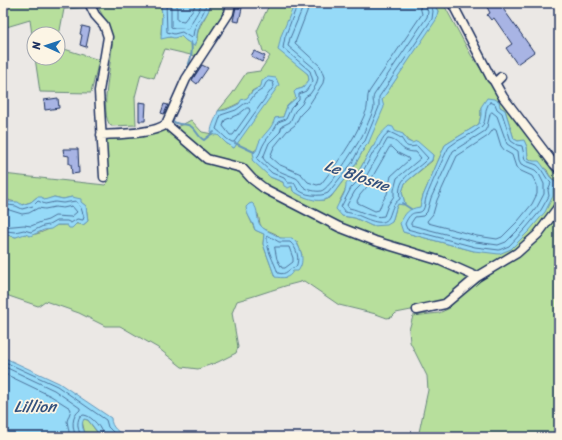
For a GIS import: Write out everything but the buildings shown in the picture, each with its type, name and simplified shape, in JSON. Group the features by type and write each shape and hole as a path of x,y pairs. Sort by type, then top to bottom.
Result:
{"street":[{"path":"89,3 95,15 104,25 108,37 99,91 104,177"},
{"path":"101,134 124,134 155,130 166,124 186,79 229,13 231,3"},
{"path":"452,3 503,97 559,169"},
{"path":"494,81 497,81 501,77"},
{"path":"166,124 207,159 242,168 252,179 265,189 339,227 375,241 441,261 477,277"},
{"path":"416,310 445,304 477,277 517,253 538,234 559,206"}],"green space":[{"path":"3,3 161,3 161,34 168,37 181,36 192,44 197,41 198,30 207,13 210,3 226,3 220,20 195,56 165,49 154,78 141,74 135,97 136,125 111,126 107,120 106,99 112,41 109,28 98,7 64,9 61,26 31,26 30,20 3,28"},
{"path":"270,3 295,3 294,62 308,74 309,80 303,88 296,90 296,98 287,106 283,117 275,118 273,126 254,151 270,177 292,186 293,191 300,195 315,200 324,200 331,197 355,165 368,144 382,100 435,20 438,11 433,3 443,3 471,55 559,180 559,186 549,175 547,170 528,158 527,147 524,141 514,139 505,110 500,107 481,107 479,124 445,145 423,196 420,208 403,232 474,251 553,188 559,187 559,437 418,437 428,390 427,376 410,342 409,330 413,316 439,313 450,308 443,301 396,313 392,317 387,318 339,305 304,281 295,283 237,301 232,313 238,347 236,353 218,362 198,369 182,367 158,348 120,326 105,326 79,313 45,301 38,306 3,294 3,239 7,235 16,237 23,234 36,234 57,225 83,225 88,221 86,206 72,197 63,199 54,197 44,201 37,197 31,202 21,205 4,197 3,200 3,174 105,185 109,181 105,138 138,135 171,129 191,120 202,132 218,135 234,148 261,86 252,91 246,99 229,108 218,111 246,73 260,71 270,56 263,51 257,31","holes":["403,134 412,144 433,155 432,161 405,183 402,192 405,204 398,204 392,222 372,226 355,218 342,216 339,202 349,183 354,180 372,147","246,210 258,214 262,228 276,234 280,238 297,242 302,255 275,277 263,244 264,234 255,230"]},
{"path":"66,50 99,60 91,93 40,92 36,66 66,66"},
{"path":"83,419 88,420 99,437 89,437 85,434 82,421"}],"water":[{"path":"161,3 210,3 209,10 200,24 194,46 181,36 161,39"},
{"path":"295,3 433,3 438,11 436,20 382,100 384,107 368,144 355,165 333,194 326,199 321,200 301,196 293,191 292,186 288,188 284,186 283,182 270,177 252,160 254,157 253,153 256,151 260,140 271,127 275,118 283,117 287,106 296,98 294,92 303,88 309,80 308,74 278,50 281,36"},
{"path":"268,77 276,78 279,85 234,148 218,135 211,133 218,111 226,110 239,104 241,100 247,98 253,91 261,86 262,81"},
{"path":"487,98 499,101 500,107 505,110 514,139 518,141 524,140 527,147 528,158 533,161 539,161 550,177 559,186 556,189 553,188 553,196 545,212 511,249 499,254 474,251 403,232 400,223 407,212 420,207 423,196 445,145 479,124 481,107"},
{"path":"389,126 393,127 395,131 403,134 407,141 412,143 417,141 433,155 432,160 405,183 402,192 405,204 398,204 392,222 387,225 372,226 355,218 342,216 336,209 344,194 346,183 352,183 378,137"},
{"path":"4,196 9,202 18,202 22,205 31,202 37,197 42,197 44,200 54,197 63,199 72,197 81,199 81,202 86,206 88,221 83,225 77,223 72,228 69,228 67,225 57,225 51,229 44,230 30,236 25,234 16,237 7,235 3,239"},
{"path":"252,203 256,208 259,224 263,228 280,238 292,238 298,245 302,263 298,271 293,271 286,277 275,277 263,244 264,234 255,230 246,207"},
{"name":"Lillion","path":"3,357 59,383 111,418 114,427 126,437 99,437 99,434 88,420 84,419 82,424 83,429 89,437 3,437"}],"waterway":[{"name":"Le Blosne","path":"183,78 189,65 192,51 191,42"},
{"name":"Le Blosne","path":"179,105 173,117 173,121 175,123 191,126 204,140 214,132"},
{"name":"Le Blosne","path":"235,143 254,152"},
{"name":"Le Blosne","path":"402,203 411,209"}]}
